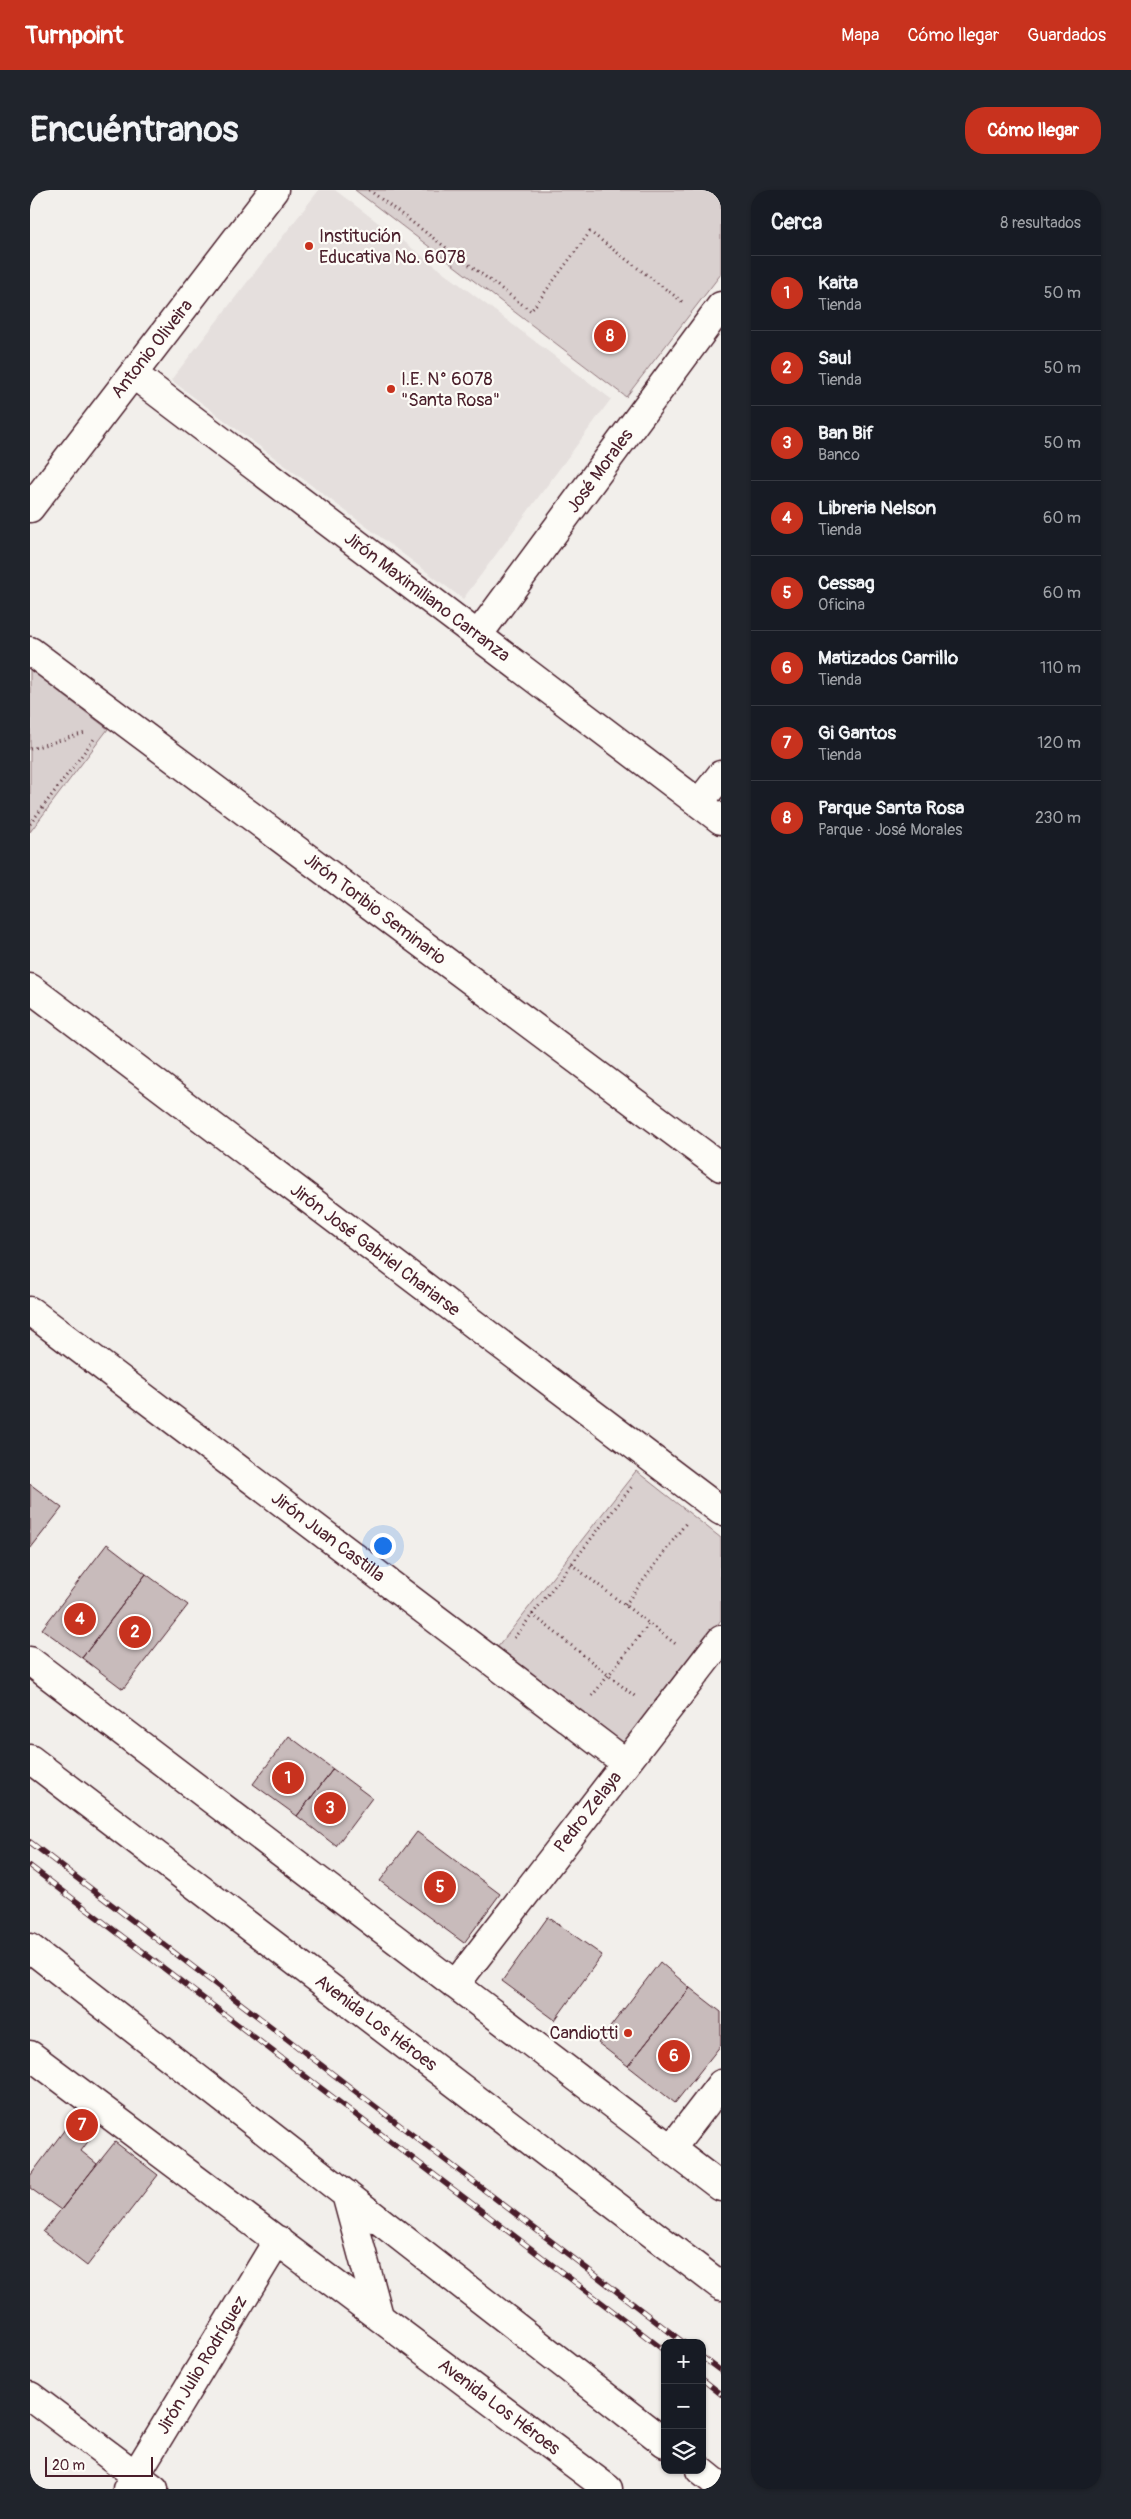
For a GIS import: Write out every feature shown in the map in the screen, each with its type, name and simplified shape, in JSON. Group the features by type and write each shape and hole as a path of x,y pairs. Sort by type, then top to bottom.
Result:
{"street":[{"name":"Antonio Oliveira","path":"30,508 274,190"},
{"name":"José Morales","path":"478,635 721,306"},
{"name":"Jirón Maximiliano Carranza","path":"133,374 721,820"},
{"name":"Jirón Toribio Seminario","path":"30,651 108,721 721,1168"},
{"path":"699,803 721,774"},
{"name":"Jirón José Gabriel Chariarse","path":"30,988 721,1511"},
{"name":"Jirón Juan Castilla","path":"30,1311 626,1763"},
{"name":"Pedro Zelaya","path":"455,1985 721,1640"},
{"path":"30,1661 721,2187"},
{"name":"Avenida Los Héroes","path":"30,1760 721,2286"},
{"path":"30,1948 661,2440"},
{"name":"Avenida Los Héroes","path":"30,2056 608,2489"},
{"path":"671,2149 721,2084"},
{"path":"346,2194 379,2316"},
{"name":"Jirón Julio Rodríguez","path":"139,2484 278,2240"},
{"path":"30,2396 139,2484"},
{"path":"705,2474 721,2487"}],"path":[{"path":"369,190 531,311 590,232 690,308"},
{"path":"30,749 108,721"},
{"path":"30,824 108,721"},
{"path":"510,1643 638,1478"},
{"path":"625,1605 690,1517"},
{"path":"571,1564 678,1646"},
{"path":"532,1614 645,1704"},
{"path":"587,1703 649,1624"}],"shaded area":[{"name":"I.E. N° 6078 \"Santa Rosa\"","path":"319,190 335,190 611,399 463,599 171,380"},
{"path":"355,190 721,190 721,274 626,397"},
{"path":"30,670 108,729 30,832"},
{"path":"636,1471 721,1538 721,1620 623,1745 497,1648"}],"building":[{"path":"30,1484 62,1508 30,1549"},
{"path":"107,1544 146,1574 82,1658 42,1629"},
{"path":"146,1574 188,1605 123,1689 82,1658"},
{"path":"289,1736 333,1769 297,1816 253,1784"},
{"path":"333,1769 372,1798 336,1846 297,1816"},
{"path":"417,1832 500,1894 464,1943 380,1881"},
{"path":"548,1917 602,1955 555,2020 502,1981"},
{"path":"660,1962 690,1988 628,2066 598,2043"},
{"path":"690,1988 721,2012 721,2045 675,2103 628,2066"},
{"path":"77,2113 98,2128 81,2151 97,2164 61,2210 30,2188 30,2176"},
{"path":"115,2142 158,2175 87,2266 43,2232"}],"railway":[{"path":"30,1842 679,2339"},
{"path":"30,1866 661,2348"},
{"path":"706,2360 721,2371"},
{"path":"706,2382 721,2394"}],"place":[{"name":"Institución Educativa No. 6078","path":"309,246"},
{"name":"Parque Santa Rosa","path":"610,336"},
{"name":"I.E. N° 6078 \"Santa Rosa\"","path":"391,389"},
{"name":"Libreria Nelson","path":"80,1619"},
{"name":"Saul","path":"135,1632"},
{"name":"Kaita","path":"288,1778"},
{"name":"Ban Bif","path":"330,1808"},
{"name":"Cessag","path":"440,1887"},
{"name":"Candiotti","path":"628,2033"},
{"name":"Matizados Carrillo","path":"674,2056"},
{"name":"Gi Gantos","path":"82,2125"}]}
